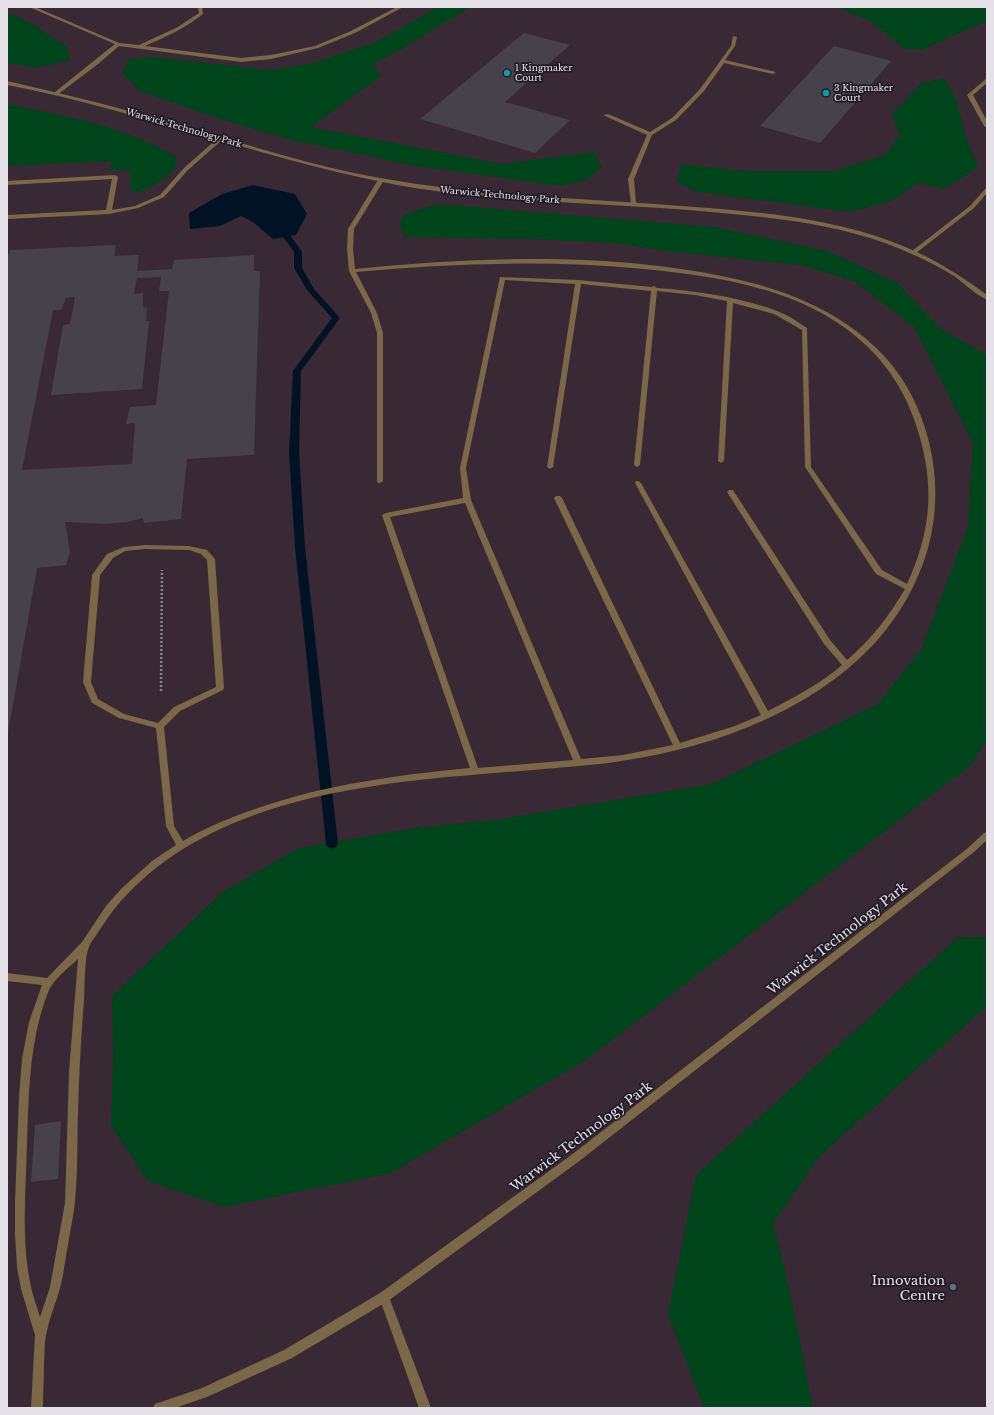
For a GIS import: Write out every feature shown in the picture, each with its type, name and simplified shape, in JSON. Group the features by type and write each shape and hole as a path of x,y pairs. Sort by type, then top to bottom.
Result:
{"street":[{"path":"139,47 190,23 201,13 200,7"},
{"path":"34,8 118,44 241,60 271,57 316,48 353,32 401,7"},
{"path":"633,203 631,179 650,134 674,118 702,90 733,46 735,37"},
{"path":"57,93 118,44"},
{"path":"722,61 773,72"},
{"path":"987,80 970,95 987,126"},
{"name":"Warwick Technology Park","path":"7,84 57,93 328,168 436,190 517,198 633,203 735,212 816,222 875,237 914,252 946,267 972,285 987,298"},
{"path":"606,116 650,134"},
{"path":"7,216 109,212 136,207 162,196 186,169 220,138"},
{"path":"7,182 115,177 109,212"},
{"path":"380,481 380,333 374,313 352,271 350,249 351,228 381,180"},
{"path":"914,252 972,207 987,190"},
{"path":"40,1335 25,1280 20,1223 26,1064 36,1015 49,982 83,948 112,904 154,865 181,846 222,825 265,808 304,796 343,787 446,773 621,758 678,747 705,739 766,716 822,685 847,666 876,638 898,610 920,562 929,537 933,503 931,476 925,445 912,402 903,384 892,368 863,339 837,320 803,302 782,294 732,280 668,269 591,263 521,260 435,264 352,271"},
{"path":"578,762 467,500 463,468 502,278 578,282 695,293 730,300 776,313 805,330 808,467 879,572 908,588"},
{"path":"550,467 578,282"},
{"path":"637,465 654,288"},
{"path":"721,461 730,300"},
{"path":"638,483 766,716"},
{"path":"731,492 827,642 847,666"},
{"path":"558,498 678,747"},
{"path":"467,500 386,515 475,771"},
{"path":"145,547 189,548 204,552 211,559 220,688 177,709 160,726 122,716 96,701 87,682 96,575 110,556 124,549 145,547"},
{"path":"160,726 170,826 181,846"},
{"name":"Warwick Technology Park","path":"159,1408 203,1392 288,1354 384,1297 574,1159 970,850 987,835"},
{"path":"37,1408 40,1335 55,1287 70,1203 74,1072 83,948"},
{"path":"7,977 49,982"},
{"path":"384,1297 425,1408"}],"path":[{"path":"160,726 162,548"}],"shaded area":[{"path":"7,7 987,7 987,1408 7,1408"}],"green space":[{"path":"438,7 470,7 404,48 373,64 381,76 311,127 502,164 594,152 602,167 587,180 561,186 416,166 291,140 211,116 140,91 122,72 130,59 153,57 271,70 309,64 374,43"},
{"path":"836,7 987,7 987,22 922,50 903,48 869,20"},
{"path":"7,12 34,25 67,47 70,60 36,68 7,63"},
{"path":"944,78 955,96 967,141 978,167 944,189 919,183 891,201 850,212 698,192 677,182 681,164 745,171 835,171 885,155 900,135 892,114 922,83"},
{"path":"7,104 73,118 116,130 137,138 177,158 174,171 154,185 137,193 130,190 130,170 109,170 112,161 7,166"},
{"path":"437,204 714,227 827,251 896,282 941,329 987,355 987,739 971,765 586,1060 391,1173 225,1207 148,1181 111,1126 113,1054 112,996 224,891 299,848 422,827 493,820 712,784 878,704 921,650 968,527 973,443 914,327 856,282 801,265 674,252 614,243 533,239 404,237 400,223 405,214"},
{"path":"958,937 987,937 987,1006 820,1156 773,1223 792,1300 813,1408 704,1408 668,1314 696,1175"}],"water":[{"path":"253,185 295,194 307,214 296,235 273,239 253,222 241,216 220,226 190,229 189,213 222,194"}],"building":[{"name":"1 Kingmaker Court","path":"524,33 570,45 505,102 570,120 535,153 420,119"},
{"name":"3 Kingmaker Court","path":"834,46 891,61 820,143 760,126"},
{"path":"116,245 114,256 139,255 137,271 172,269 174,260 254,255 254,271 260,271 254,455 187,459 181,519 144,523 143,518 127,522 104,524 65,522 70,552 66,565 37,568 7,739 7,254 9,254 10,250","holes":["161,277 159,291 169,291 156,405 130,407 126,424 135,423 132,464 22,470 53,310 61,310 66,298 75,297 70,324 63,325 51,395 142,389 149,321 146,321 147,308 143,307 143,293 134,294 137,278"]},
{"path":"61,1121 58,1179 31,1182 35,1125"}],"waterway":[{"path":"287,237 298,252 298,268 311,290 336,318 297,371 294,452 300,547 332,844"}],"place":[{"name":"1 Kingmaker Court","path":"507,73"},
{"name":"3 Kingmaker Court","path":"826,93"},
{"name":"Innovation Centre","path":"953,1287"}]}
